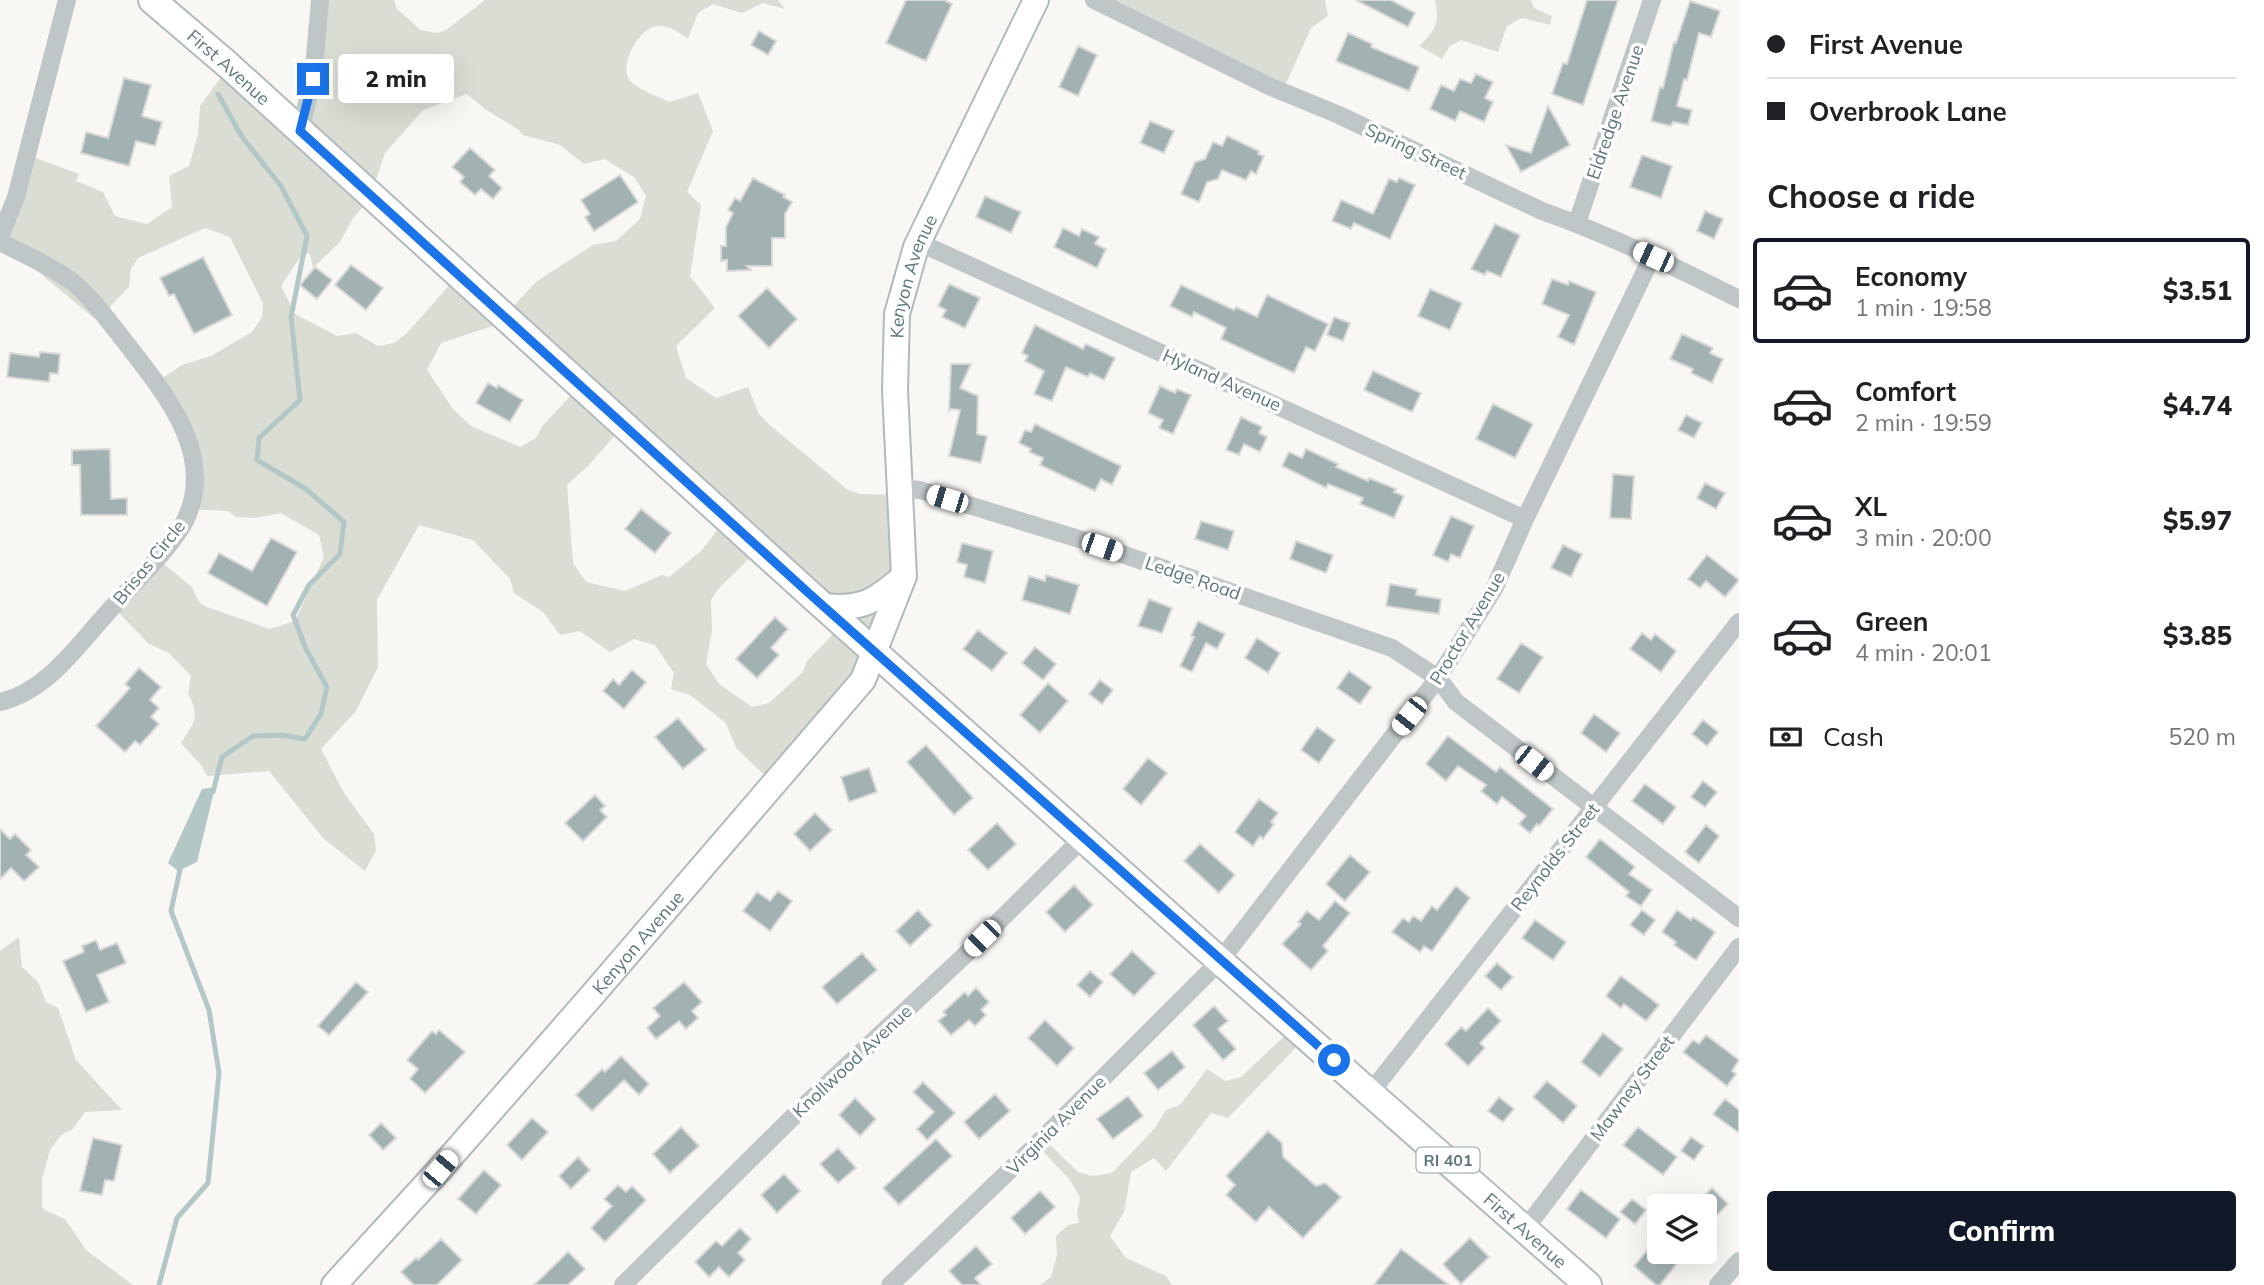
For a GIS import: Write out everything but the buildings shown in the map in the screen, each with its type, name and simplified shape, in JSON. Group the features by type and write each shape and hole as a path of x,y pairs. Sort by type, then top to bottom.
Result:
{"main road":[{"name":"First Avenue","path":"152,0 228,65 822,606 1588,1285"}],"street":[{"name":"Brisas Circle","path":"0,702 33,688 64,662 168,544 188,514 194,475 187,436 178,416 165,394 112,326 77,286 62,274 0,240 16,197 67,0"},
{"path":"300,131 313,79 320,0"},
{"name":"Kenyon Avenue","path":"334,1285 598,990 863,680 876,653 904,576 895,390 897,314 918,242 1035,0"},
{"name":"Spring Street","path":"1094,0 1271,87 1339,115 1542,211 1577,223 1653,257 1739,299"},
{"name":"Eldredge Avenue","path":"1577,223 1652,0"},
{"name":"Hyland Avenue","path":"918,242 1525,519"},
{"name":"Proctor Avenue","path":"1220,961 1438,678 1494,589 1525,519 1653,257"},
{"name":"Ledge Road","path":"899,488 920,490 1079,539 1392,648 1438,678 1456,702 1739,918"},
{"path":"822,606 844,608 876,600 904,576"},
{"name":"Reynolds Street","path":"1371,1092 1739,622"},
{"name":"Knollwood Avenue","path":"622,1285 797,1112 965,955 1083,838"},
{"name":"Mawney Street","path":"1525,1229 1739,947"},
{"name":"Virginia Avenue","path":"890,1285 1032,1149 1220,961"},
{"path":"1718,1285 1739,1261"}],"shaded area":[{"path":"318,0 394,0 397,9 421,30 437,33 446,30 485,0 778,0 785,9 763,3 742,13 713,4 698,13 688,39 663,26 647,30 635,43 626,68 627,76 634,85 670,102 698,93 713,131 687,192 701,205 690,276 715,308 676,346 686,378 716,398 748,387 759,414 848,490 860,494 898,495 897,582 873,657 771,781 736,748 726,723 690,695 671,689 674,673 655,645 634,639 610,652 580,631 560,635 543,612 514,593 510,579 473,540 419,525 377,600 378,667 356,711 321,749 344,793 374,834 376,850 365,871 324,839 269,771 207,776 181,743 195,714 188,694 191,676 169,653 149,644 117,611 159,560 192,587 204,606 270,629 295,621 324,557 319,535 281,513 255,518 236,517 228,511 186,509 186,468 182,445 152,385 182,365 211,356 252,332 262,317 263,303 230,237 205,228 138,258 131,269 129,287 98,319 5,244 28,155 79,174 76,181 103,192 115,216 147,224 172,207 169,176 189,166 198,134 200,106 222,76 298,127","holes":["467,94 523,135 560,145 584,164 605,159 635,178 646,196 640,219 616,241 593,245 537,281 506,314 455,279 407,333 394,343 378,346 356,333 337,336 295,314 281,286 303,253 310,254 313,268 340,242 353,218 369,200 385,153 423,110","508,321 579,387 543,425 536,438 520,447 471,426 453,409 427,370 441,343","623,426 723,523 701,551 669,577 662,575 625,591 586,582 573,563 567,485 588,466","758,550 841,626 807,661 803,672 769,703 752,707 719,684 706,664 712,631 711,600 719,588"]},
{"path":"1099,0 1325,0 1328,16 1311,28 1284,88"},
{"path":"1435,0 1531,0 1534,8 1552,16 1550,25 1522,18 1507,26 1498,52 1461,40 1450,46 1442,59 1419,46 1435,26"},
{"path":"215,787 197,862 178,871 168,863 202,789"},
{"path":"19,937 22,967 38,982 46,1002 58,1008 76,1060 122,1110 85,1112 72,1130 61,1135 50,1150 42,1179 42,1206 44,1210 65,1219 86,1250 133,1285 0,1285 0,951"},
{"path":"1294,1027 1306,1037 1228,1118 1211,1113 1166,1171 1154,1158 1131,1172 1124,1212 1110,1236 1126,1258 1166,1276 1172,1285 1040,1285 1051,1277 1057,1255 1056,1236 1068,1225 1079,1223 1077,1214 1080,1198 1070,1180 1036,1144 1043,1138 1078,1172 1092,1176 1112,1173 1155,1128 1166,1110 1180,1105 1207,1069 1225,1081 1241,1077"}],"waterway":[{"path":"213,792 222,757 253,736 281,735 305,739 321,714 327,687 306,649 293,615 309,585 340,554 344,522 306,489 257,460 259,438 300,400 291,317 307,236 281,186 242,137 218,94"},
{"path":"159,1285 177,1218 208,1183 219,1073 209,1010 171,911 181,865"}],"route":[{"path":"313,79 300,131 813,597 1334,1060"}]}
